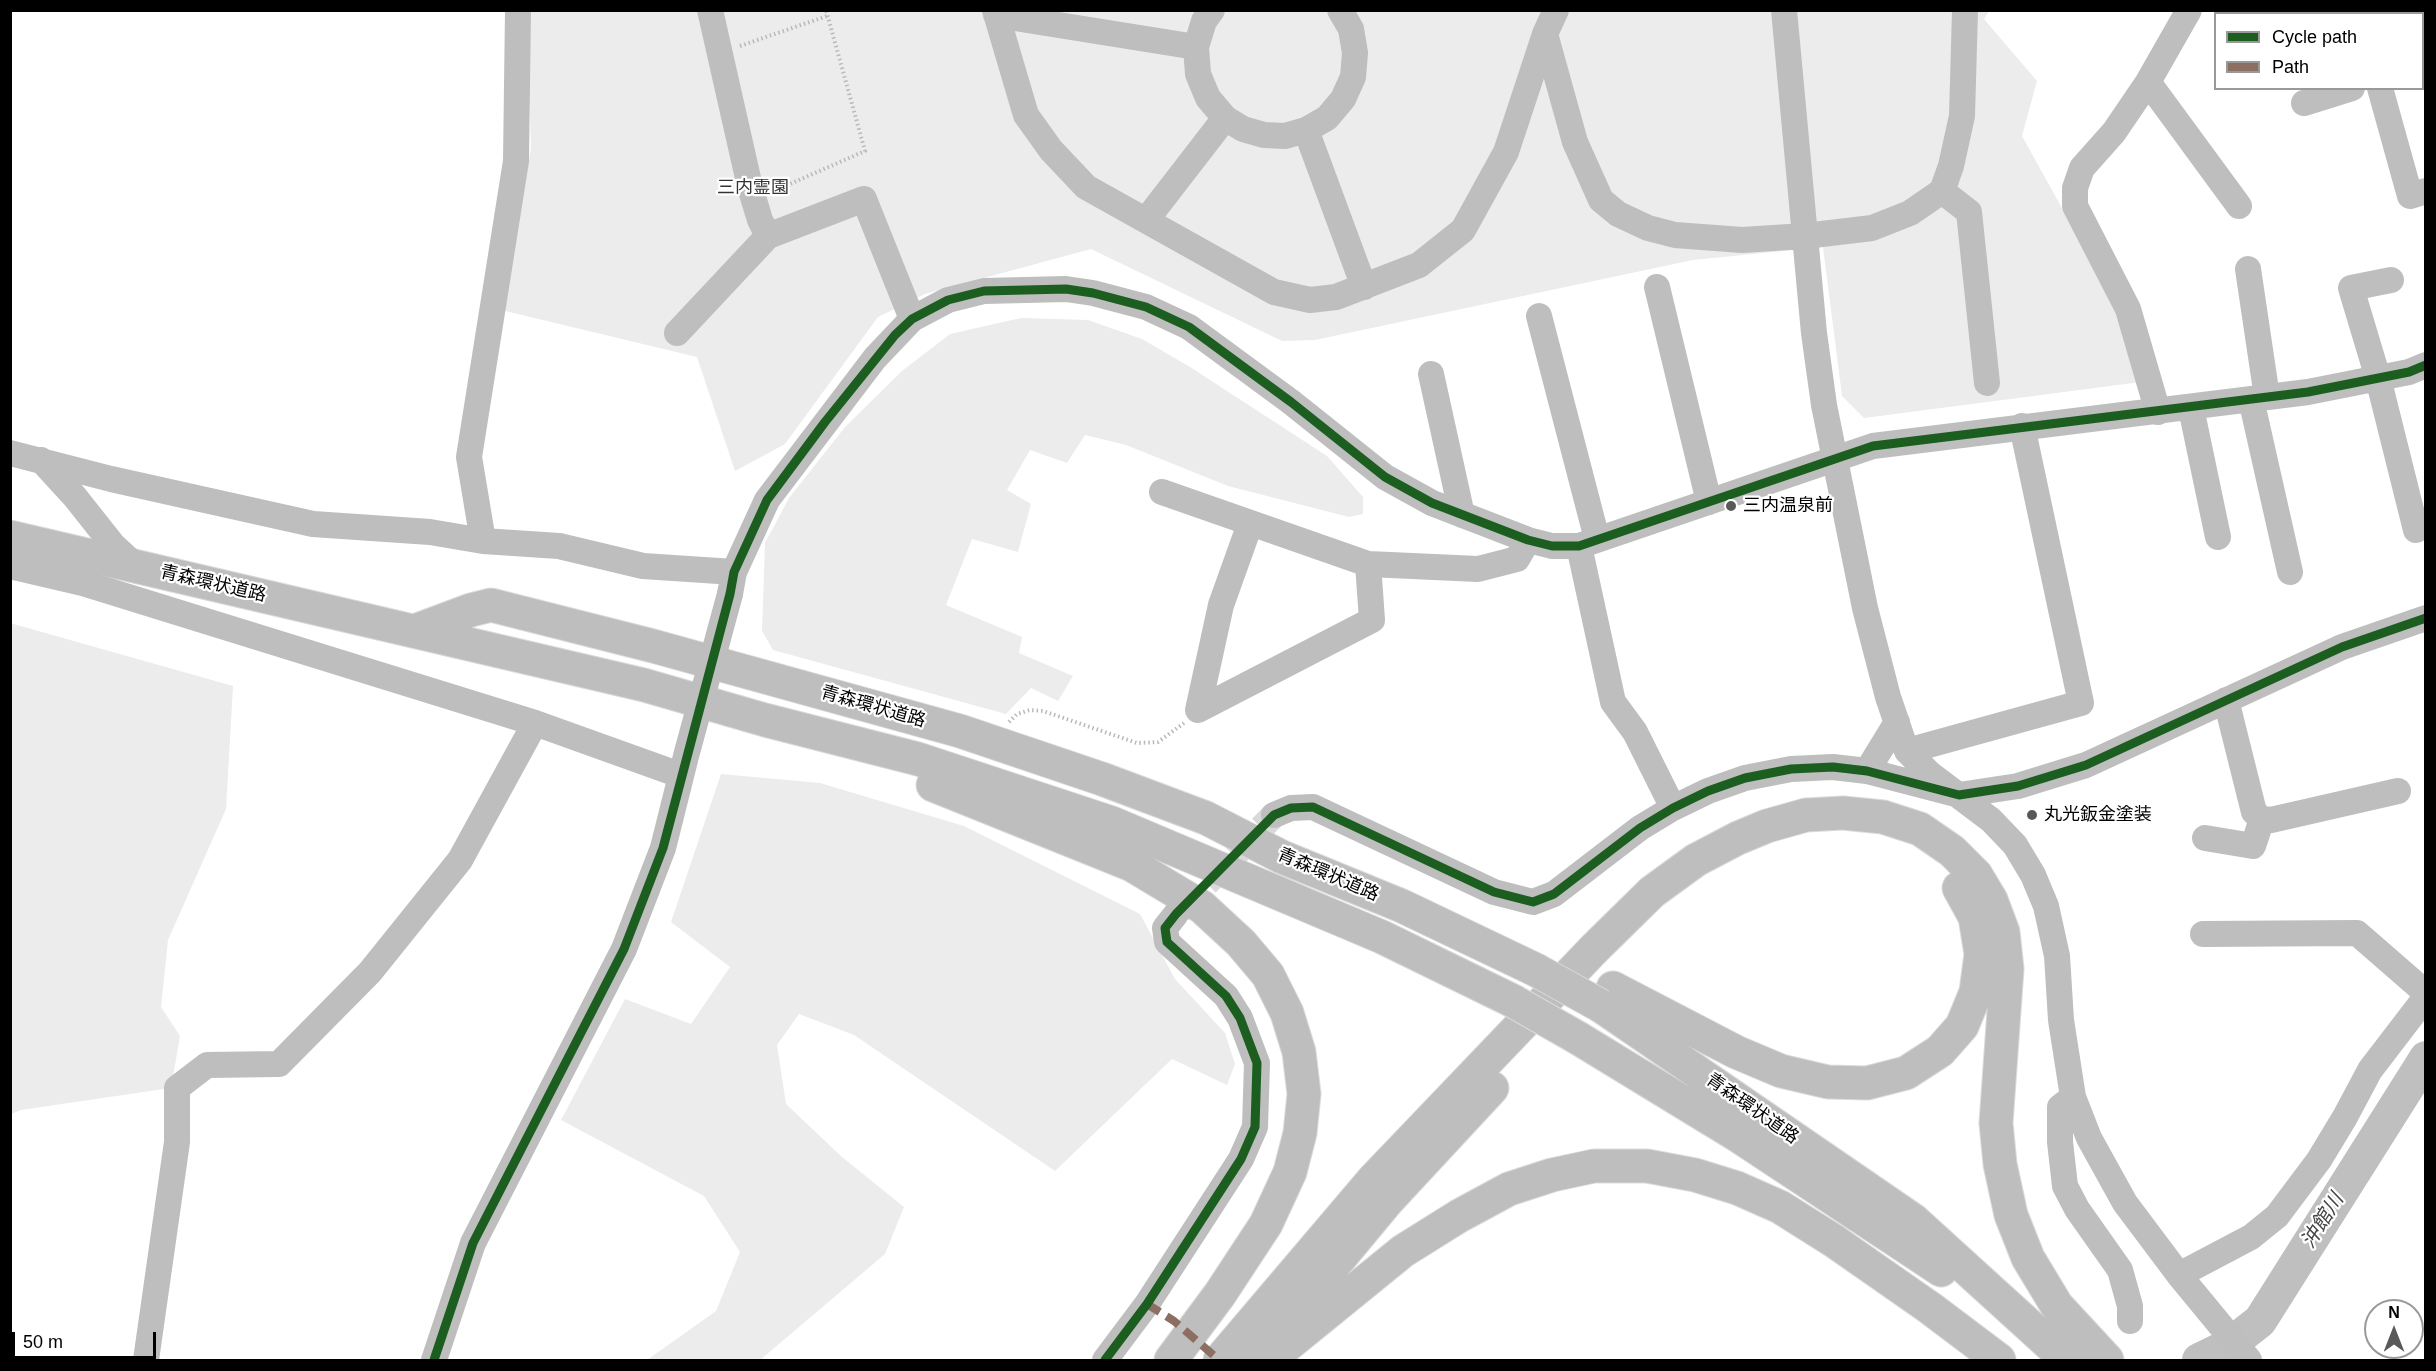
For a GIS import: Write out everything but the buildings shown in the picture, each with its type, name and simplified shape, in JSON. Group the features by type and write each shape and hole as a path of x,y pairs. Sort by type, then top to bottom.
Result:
{"highway":[{"name":"青森環状道路","path":"10,537 644,686 918,759 1112,824 1382,938 1513,1001 1737,1135 2083,1357"},
{"name":"青森環状道路","path":"415,631 491,605 652,646 960,731 1102,779 1196,814 1282,857 1402,906 1485,928 1607,997 1912,1220 2083,1357"},
{"path":"765,720 827,747 936,787 1131,865 1202,908 1241,943 1268,975 1287,1012 1299,1052 1304,1094 1300,1133 1290,1172 1266,1224 1220,1294 1171,1360"},
{"path":"1220,1360 1373,1180 1594,949 1652,892 1696,860 1767,826 1806,815 1843,813 1883,817 1920,829 1952,851 1976,875 1991,900 2003,932 2007,969 1996,1123 2000,1164 2011,1215 2028,1258 2057,1306 2083,1357"},
{"path":"1256,1360 1388,1200 1609,963 1671,904 1724,863 1768,844 1800,836 1846,830 1891,839 1926,856 1956,882 1975,917 1982,954 1976,992 1962,1026 1940,1052 1906,1073 1867,1083 1828,1082 1781,1071 1607,997"},
{"path":"1270,1360 1403,1251 1459,1216 1509,1189 1552,1175 1594,1166 1647,1166 1695,1175 1737,1188 1780,1207 1834,1240 1999,1360"}],"street":[{"path":"483,542 469,457 516,161 518,10"},
{"path":"710,10 754,200 768,236"},
{"path":"1212,10 1204,21 1196,47 1198,74 1208,99 1225,118 1243,129 1264,135 1285,136 1306,130 1327,118 1343,99 1353,77 1355,53 1351,29 1340,10"},
{"path":"1196,47 995,13 1026,115 1051,150 1086,187 1147,219 1274,292 1310,300 1336,297 1419,265 1463,230 1506,152 1545,34 1556,10"},
{"path":"1784,10 1814,333 1833,458 1865,608 1888,697 1907,751 1930,774 1991,820 2015,845 2033,875 2046,906 2057,956 2061,1020 2073,1096 2090,1138 2125,1203 2249,1360"},
{"path":"1545,34 1575,142 1601,200 1618,214 1648,228 1675,236 1742,240 1805,236 1872,228 1910,213 1942,191 1951,166 1962,116 1965,10"},
{"path":"2158,412 2128,309 2075,206 2075,188 2082,168 2114,132 2148,82 2189,10"},
{"path":"2148,82 2239,206"},
{"path":"2304,103 2346,90"},
{"path":"2381,90 2410,196 2426,191"},
{"path":"1147,219 1225,118"},
{"path":"1306,130 1364,287"},
{"path":"1942,191 1969,212 1987,383"},
{"path":"677,333 768,236 864,199 912,320"},
{"path":"2248,269 2259,398 2290,572"},
{"path":"2391,280 2351,288 2378,378 2416,530"},
{"path":"1657,287 1709,501"},
{"path":"434,1360 453,1297 473,1243 624,949 663,848 732,583 766,500 875,358 912,320 948,300 984,291 1066,289 1093,293 1146,307 1189,327 1291,402 1385,477 1432,503 1528,540 1552,546 1588,542 1873,446 2022,426 2191,408 2378,378 2409,372 2426,365"},
{"path":"1539,316 1588,542 1613,702 1635,732 1673,808"},
{"path":"1431,374 1462,515"},
{"path":"2191,408 2218,537"},
{"path":"1907,751 2081,703 2022,426"},
{"path":"10,453 111,480 313,524 430,532 483,542 559,546 643,566 732,583"},
{"path":"41,460 75,497 113,545 137,567"},
{"path":"1162,492 1368,564 1478,569 1516,559 1528,540"},
{"path":"1198,710 1221,605 1250,524"},
{"path":"20,568 76,553"},
{"path":"1198,710 1372,620 1368,564"},
{"path":"20,568 83,583 535,723 683,765"},
{"path":"1274,815 1291,808 1312,807 1494,892 1533,902 1554,894 1640,828 1673,808 1708,791 1745,778 1791,770 1833,767 1867,771 1959,795 2018,786 2086,765 2342,646 2426,618"},
{"path":"2226,700 2254,812 2262,819 2271,820 2398,791"},
{"path":"1867,771 1897,722"},
{"path":"146,1360 177,1142 177,1088 207,1065 279,1064 370,972 460,860 535,723"},
{"path":"2205,838 2253,846 2262,819"},
{"path":"1105,1360 1147,1304 1241,1159 1256,1128 1257,1063 1240,1018 1226,996 1167,942 1166,928 1176,914"},
{"path":"2187,1283 2277,1216 2319,1160 2370,1070 2426,995 2357,933 2203,934"},
{"path":"2073,1096 2060,1107 2060,1143 2065,1186 2077,1209 2121,1270 2130,1306 2130,1321"}],"path":[{"path":"754,200 865,151 826,10"},
{"path":"720,53 828,16"},
{"path":"1002,729 1017,714 1030,710 1043,711 1137,743 1158,742 1198,710"}],"green space":[{"name":"三内霊園","path":"1990,10 1984,19 2037,81 2022,136 2123,318 2141,382 1864,418 1842,396 1823,247 1693,260 1315,340 1282,341 1091,249 925,294 878,317 785,444 735,471 697,357 501,310 531,149 527,11"},
{"path":"1021,318 1088,320 1142,339 1190,367 1327,456 1363,497 1363,514 1349,517 1228,486 1126,445 1085,435 1067,463 1030,450 1007,490 1031,504 1018,552 972,539 946,605 1022,637 1019,653 1073,676 1058,701 1031,688 1006,714 773,650 762,631 765,543 789,498 845,427 902,371 950,334"},
{"path":"10,623 233,686 226,809 168,940 161,1007 180,1036 171,1088 21,1110 11,1114"},
{"path":"721,774 820,783 964,826 1140,914 1175,979 1225,1033 1235,1064 1227,1085 1172,1059 1055,1171 854,1035 799,1014 777,1045 786,1104 842,1157 904,1207 885,1254 760,1360 647,1360 716,1311 740,1252 704,1196 561,1120 625,999 691,1024 730,967 671,922"}],"waterway":[{"name":"沖館川","path":"2199,1360 2228,1346 2260,1321 2426,1058"}],"tunnel":[{"path":"1179,911 1274,815"}],"marked path":[{"path":"1147,1304 1174,1321 1219,1360"}],"cycle path":[{"path":"434,1360 473,1243 624,949 663,848 734,572 767,500 825,422 895,335 912,319 948,300 984,291 1066,289 1093,293 1146,307 1189,327 1291,402 1385,477 1432,503 1528,540 1552,546 1579,546 1873,446 2308,392 2409,372 2426,365"},
{"path":"1105,1360 1147,1304 1241,1159 1255,1127 1257,1063 1240,1018 1226,996 1167,942 1165,928 1176,914 1274,815 1291,808 1313,807 1494,892 1533,902 1554,894 1640,828 1673,808 1708,791 1745,778 1791,769 1833,767 1867,771 1959,795 2018,786 2086,765 2342,647 2426,618"}],"place":[{"name":"三内温泉前","path":"1731,506"},
{"name":"丸光鈑金塗装","path":"2032,815"}]}
